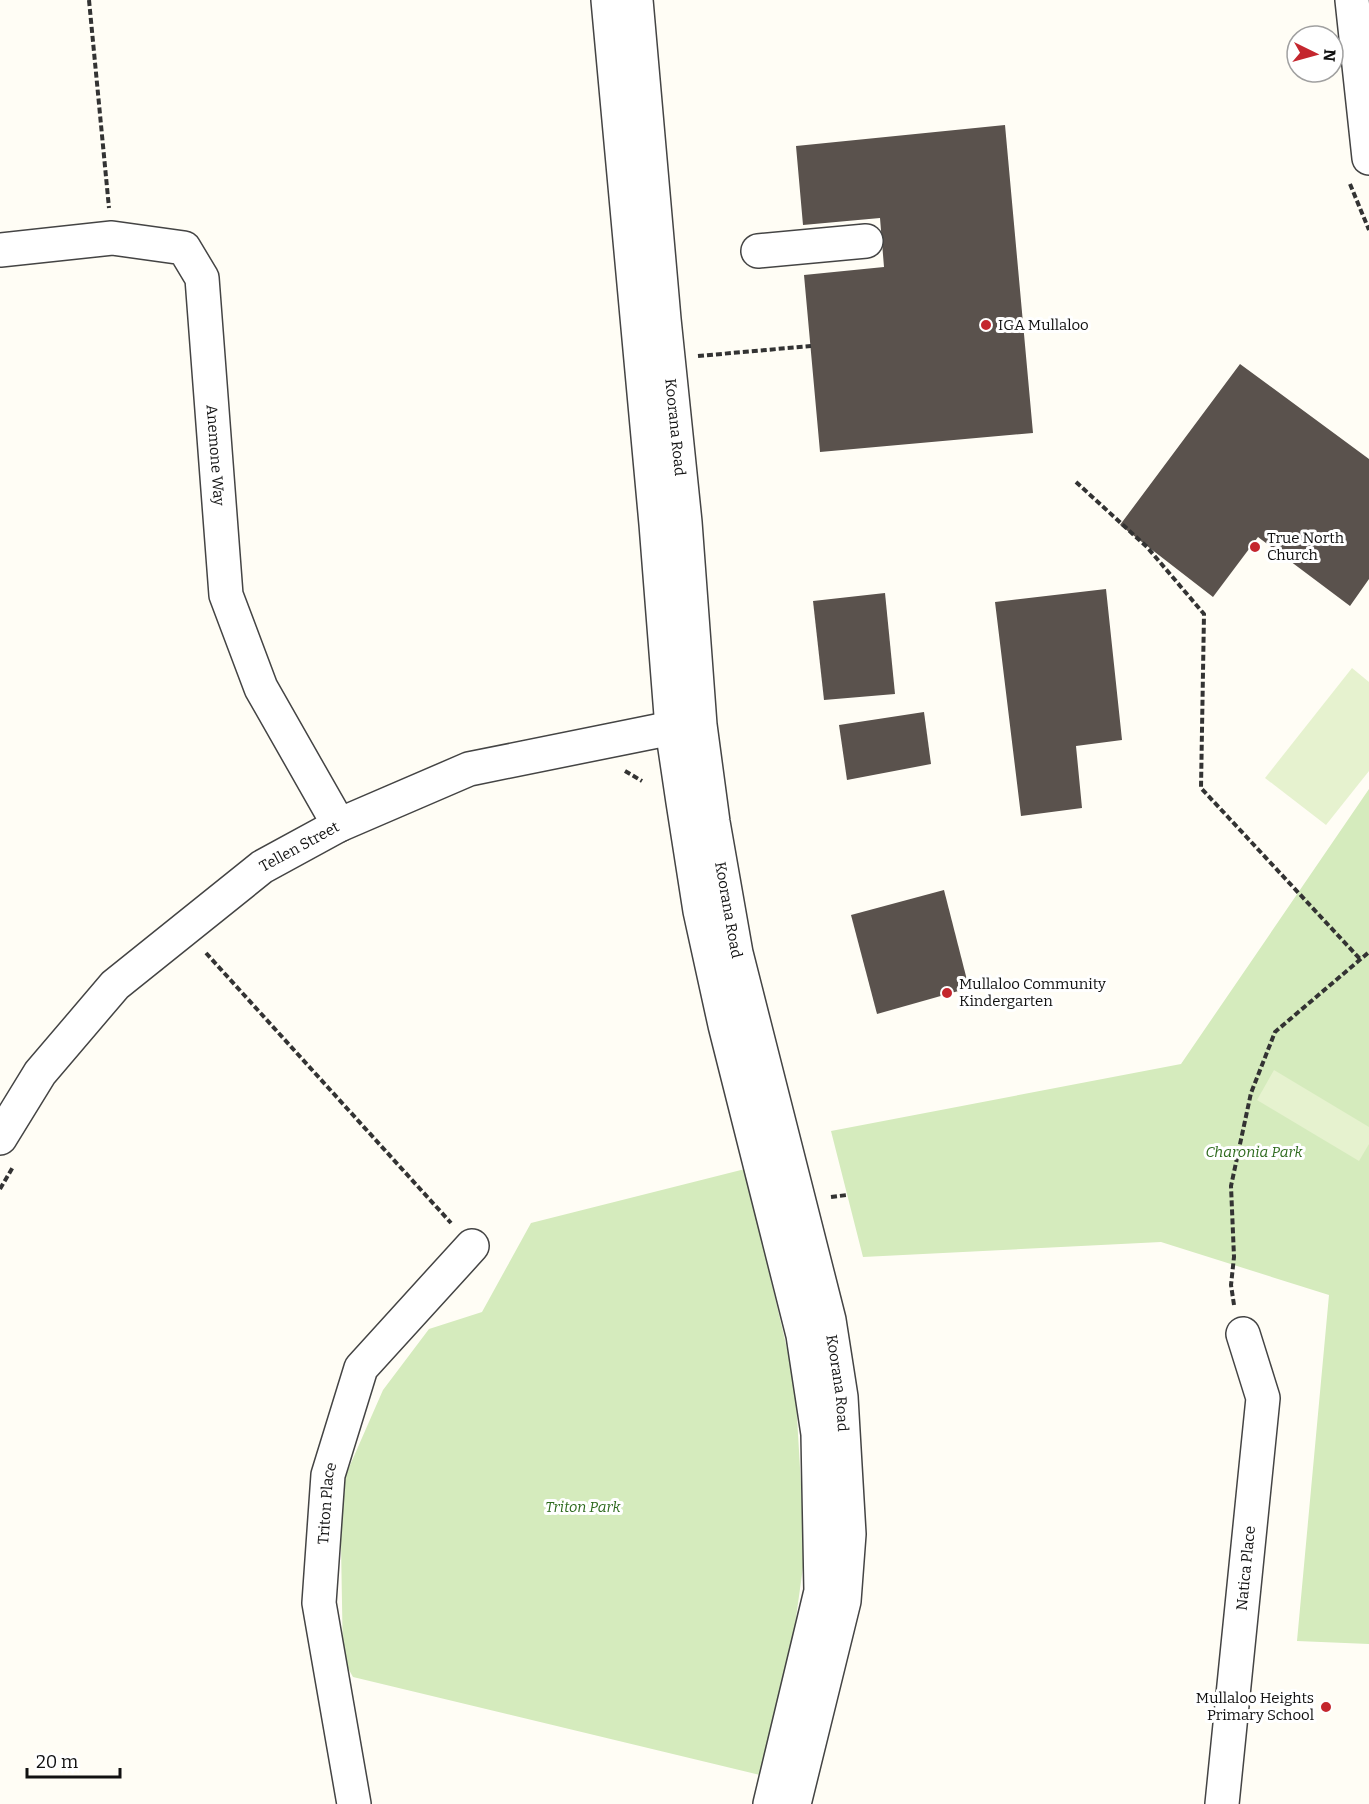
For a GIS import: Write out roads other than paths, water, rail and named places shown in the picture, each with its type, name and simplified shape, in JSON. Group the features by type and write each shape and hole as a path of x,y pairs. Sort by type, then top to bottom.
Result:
{"street":[{"name":"Koorana Road","path":"608,0 656,524 686,726 713,822 732,934 829,1320 841,1397 849,1534 844,1601 795,1804"},
{"name":"Koorana Road","path":"636,0 685,522 686,726 700,912 725,1025 803,1335 818,1434 821,1591 770,1804"},
{"path":"1352,0 1369,158"},
{"name":"Anemone Way","path":"0,250 112,238 184,248 202,278 225,595 261,688 339,825"},
{"path":"758,251 866,241"},
{"name":"Tellen Street","path":"9,1148 40,1072 115,985 262,867 339,825 469,769 686,726"},
{"name":"Triton Place","path":"354,1804 319,1603 328,1475 361,1368 472,1246"},
{"name":"Natica Place","path":"1222,1804 1263,1398 1243,1334"}],"place":[{"name":"IGA Mullaloo","path":"986,325"},
{"name":"True North Church","path":"1255,547"},
{"name":"Mullaloo Community Kindergarten","path":"947,993"},
{"name":"Mullaloo Heights Primary School","path":"1326,1707"}],"park label":[{"name":"Charonia Park","path":"1254,1152"},
{"name":"Triton Park","path":"583,1507"}]}
